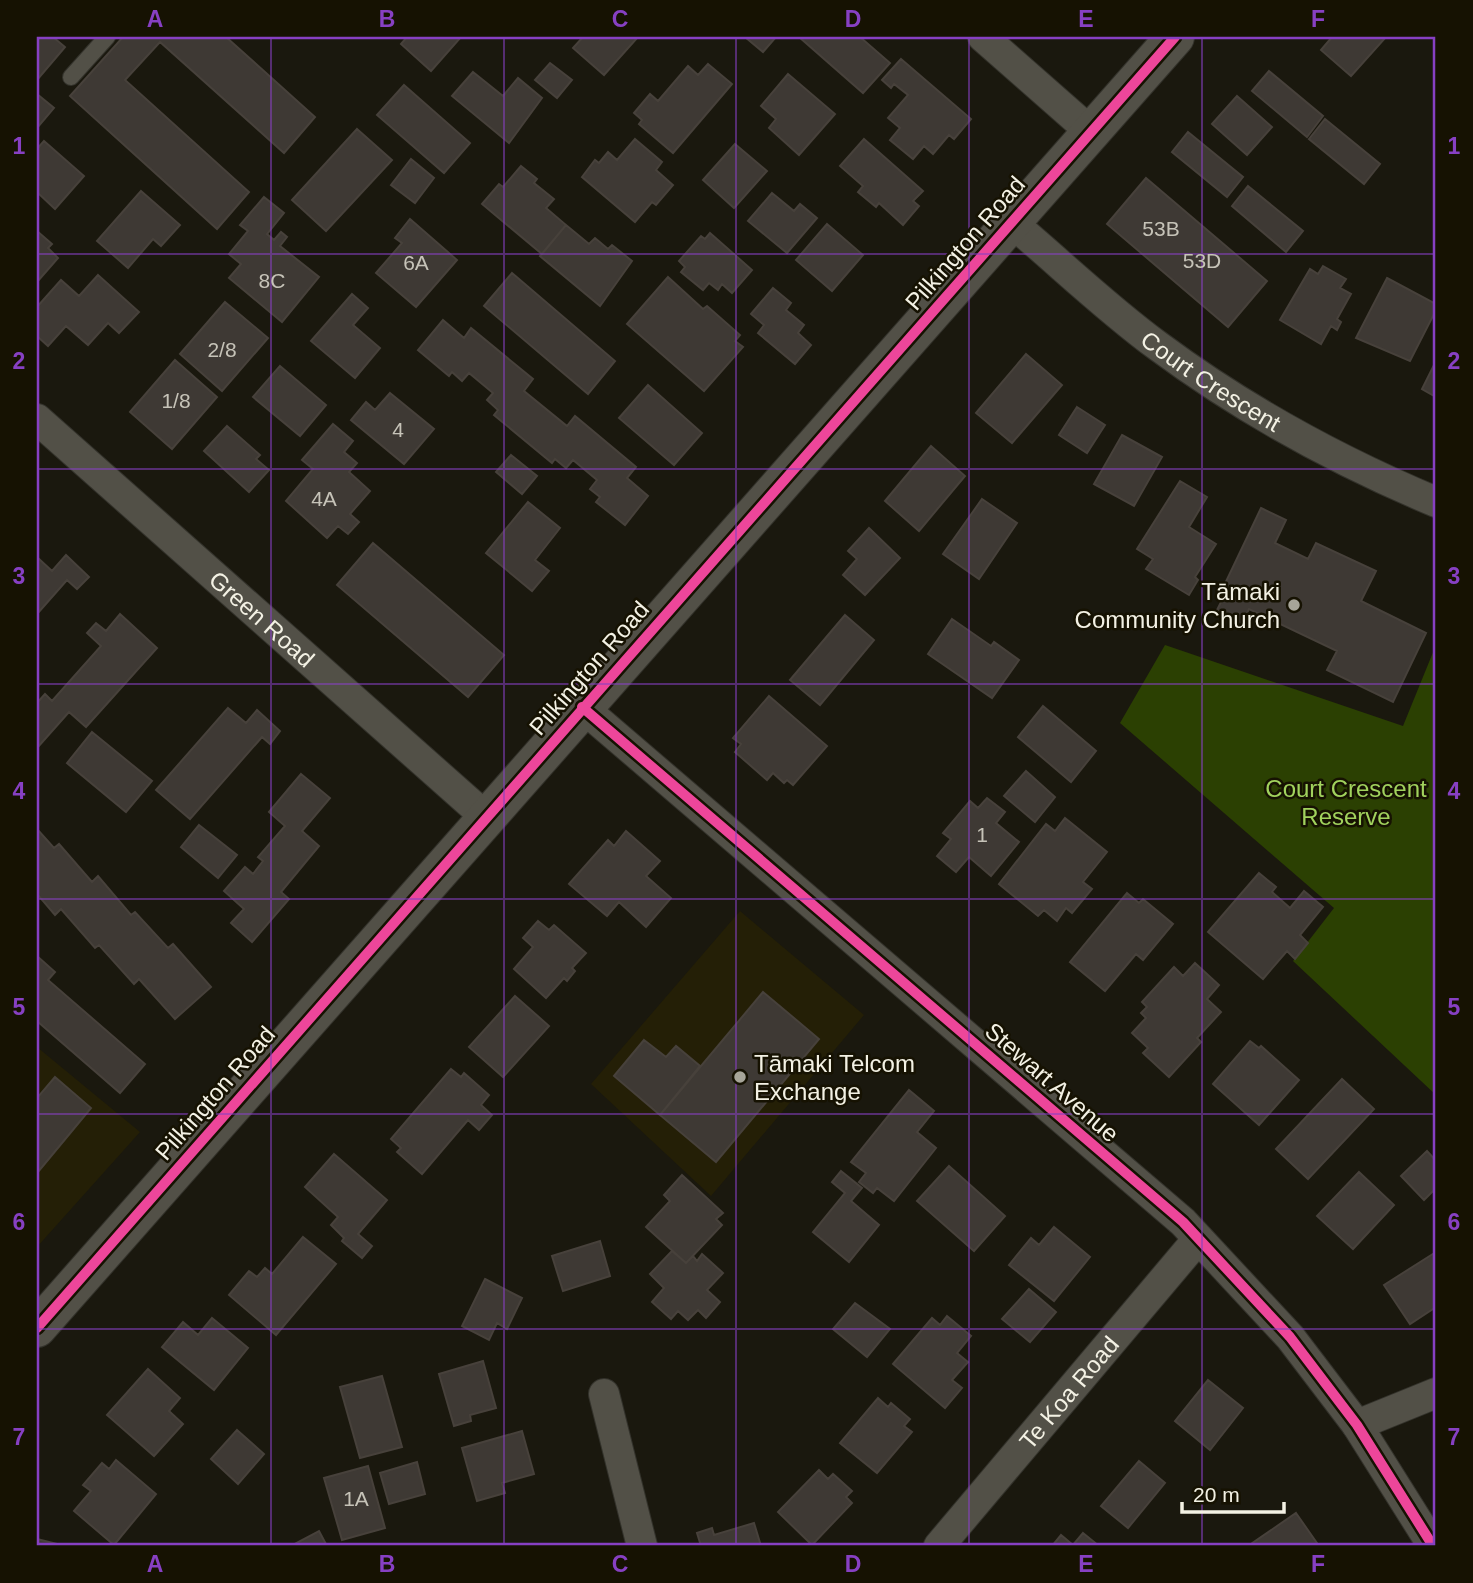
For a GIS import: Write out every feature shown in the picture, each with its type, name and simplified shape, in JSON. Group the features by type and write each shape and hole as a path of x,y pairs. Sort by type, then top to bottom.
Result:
{"street":[{"path":"983,37 1091,132"},
{"name":"Pilkington Road","path":"37,1328 1175,37"},
{"name":"Court Crescent","path":"1011,222 1157,345 1211,383 1273,422 1436,502"},
{"name":"Green Road","path":"37,419 487,818"},
{"name":"Stewart Avenue","path":"582,707 1183,1222 1290,1337 1357,1425 1433,1546"},
{"name":"Te Koa Road","path":"939,1546 1198,1239"},
{"path":"1357,1425 1436,1393"},
{"path":"604,1394 642,1546"}],"lane":[{"path":"71,77 107,37"}],"shaded area":[{"path":"740,911 864,1015 711,1196 591,1084"},
{"path":"37,1047 140,1132 37,1247"}],"green space":[{"name":"Court Crescent Reserve","path":"1165,645 1403,726 1436,645 1436,1095 1293,961 1334,908 1120,723"}],"building":[{"path":"37,37 53,37 65,47 37,80"},
{"path":"123,37 226,37 315,117 284,153 160,42 125,80 249,192 217,229 70,96"},
{"path":"407,37 461,37 431,71 401,44"},
{"path":"583,37 638,37 604,75 573,48"},
{"path":"745,37 776,37 763,52"},
{"path":"799,37 860,37 890,63 863,93"},
{"path":"1332,37 1386,37 1351,76 1321,50"},
{"path":"901,59 971,119 954,139 949,135 933,154 924,146 913,159 890,140 900,128 888,118 908,95 894,84 891,88 882,80"},
{"path":"550,63 572,80 557,98 535,80"},
{"path":"708,64 732,84 673,153 639,124 642,120 634,113 650,94 658,101 688,66 698,75"},
{"path":"1269,71 1323,116 1307,137 1252,91"},
{"path":"473,72 503,96 518,78 542,98 509,143 452,96"},
{"path":"788,74 835,114 799,155 769,128 776,119 761,106"},
{"path":"404,85 470,143 444,173 377,115"},
{"path":"37,94 54,108 37,128"},
{"path":"1237,96 1272,127 1247,155 1212,124"},
{"path":"1325,119 1380,164 1364,184 1309,139"},
{"path":"357,129 392,160 326,231 292,200"},
{"path":"1188,132 1243,177 1227,197 1172,152"},
{"path":"635,139 662,162 656,170 673,185 656,205 652,202 635,222 582,177 595,160 599,163 608,152 617,160"},
{"path":"864,139 923,191 913,201 919,206 903,225 879,203 876,207 858,192 863,186 840,166"},
{"path":"44,141 84,176 55,209 37,192 37,149"},
{"path":"735,144 767,171 734,208 703,180"},
{"path":"411,159 434,178 415,203 391,185"},
{"path":"521,166 537,179 534,183 554,199 546,208 566,225 542,254 482,204 499,184 503,187"},
{"path":"1146,178 1267,281 1228,327 1107,224"},
{"path":"1248,186 1303,231 1286,252 1232,206"},
{"path":"141,191 180,225 161,246 153,239 128,268 97,241"},
{"path":"772,193 794,211 800,204 817,218 787,253 748,221"},
{"path":"264,197 284,213 267,234 274,240 281,232 287,237 280,246 319,277 282,322 229,278 241,264 229,254 248,231 240,225"},
{"path":"410,219 457,260 416,307 376,273 402,243 395,238"},
{"path":"827,224 863,255 832,291 796,260"},
{"path":"566,225 589,244 595,238 608,249 612,245 632,261 600,306 540,256"},
{"path":"37,231 52,244 48,248 58,258 37,282"},
{"path":"710,233 752,270 732,293 722,284 718,290 709,283 703,290 681,272 685,267 679,261 701,236 705,239"},
{"path":"1323,266 1346,279 1340,288 1351,294 1337,319 1341,322 1337,330 1331,326 1321,344 1280,320 1310,269 1318,274"},
{"path":"512,273 615,361 588,394 484,306"},
{"path":"98,275 139,312 119,333 108,323 88,345 66,326 48,346 37,336 37,307 61,280 79,296"},
{"path":"668,277 703,309 707,306 740,335 735,341 743,347 704,391 627,324"},
{"path":"1387,278 1436,304 1436,310 1410,361 1356,338"},
{"path":"773,288 791,303 786,310 804,325 798,333 811,345 795,364 758,333 764,325 751,314"},
{"path":"352,294 368,308 353,325 380,348 355,378 311,341"},
{"path":"225,302 268,338 222,391 180,354"},
{"path":"443,320 464,338 471,328 533,379 524,391 567,426 575,416 636,467 627,478 648,496 625,525 596,502 600,497 590,489 597,480 573,460 566,468 555,459 552,463 494,415 498,410 487,400 493,393 469,373 462,381 452,372 449,376 418,350"},
{"path":"1026,354 1062,385 1012,443 976,413"},
{"path":"175,360 217,397 172,449 130,412"},
{"path":"1436,361 1436,397 1422,389"},
{"path":"280,366 326,405 300,436 253,397"},
{"path":"648,385 702,433 674,465 619,418"},
{"path":"390,393 434,429 404,464 351,420 366,402 375,410"},
{"path":"1077,407 1105,425 1087,453 1059,435"},
{"path":"333,424 353,441 344,452 357,463 349,472 370,491 350,514 359,522 348,534 338,526 327,538 286,501 313,469 302,460"},
{"path":"227,426 260,455 256,459 269,470 249,492 204,451"},
{"path":"1122,435 1162,457 1134,506 1094,484"},
{"path":"931,446 965,476 919,531 885,501"},
{"path":"511,455 537,476 522,494 496,472"},
{"path":"1180,481 1207,497 1189,527 1216,544 1195,577 1198,580 1189,595 1146,569 1153,559 1137,549"},
{"path":"982,499 1017,523 979,579 943,554"},
{"path":"528,502 560,528 535,560 549,571 532,591 486,553"},
{"name":"Tāmaki Community Church","path":"1261,508 1286,520 1275,543 1308,559 1316,543 1376,571 1361,601 1426,633 1393,702 1327,670 1337,651 1249,609 1242,623 1217,610 1225,594 1221,592"},
{"path":"869,528 900,558 865,595 843,575 857,559 848,551"},
{"path":"373,543 504,655 468,697 337,585"},
{"path":"66,555 89,577 77,589 67,580 37,614 37,557 52,571"},
{"path":"120,614 157,648 86,727 69,712 37,748 37,703 45,694 52,701 101,646 87,633 96,623 106,631"},
{"path":"845,615 874,640 820,705 790,680"},
{"path":"952,619 991,646 994,642 1019,660 992,698 928,654"},
{"path":"769,696 827,746 793,785 787,780 784,783 773,773 767,780 735,752 741,744 733,738"},
{"path":"1043,706 1096,751 1071,782 1018,737"},
{"path":"228,708 246,723 257,710 280,731 270,744 262,737 190,819 156,790"},
{"path":"92,732 152,781 126,812 67,763"},
{"path":"1026,771 1055,797 1035,822 1004,796"},
{"path":"301,774 330,798 302,831 319,846 281,892 289,899 252,942 231,923 244,909 224,891 245,867 253,874 263,861 258,857 285,826 269,812"},
{"path":"987,798 1005,812 996,823 1019,842 991,876 969,857 956,872 937,856 951,839 943,833 970,801 978,808"},
{"path":"1065,818 1107,852 1083,882 1092,889 1072,913 1066,908 1057,921 1044,910 1038,916 999,884 1046,824 1055,831"},
{"path":"199,825 237,855 218,878 181,847"},
{"path":"37,829 54,848 59,844 92,882 98,876 131,915 135,912 168,948 173,944 211,987 175,1019 139,979 134,984 99,945 95,948 61,909 55,915 37,894"},
{"path":"626,831 660,861 646,876 671,898 646,927 619,902 607,916 569,884 608,840 614,846"},
{"path":"1259,873 1276,887 1272,892 1290,908 1304,891 1323,907 1300,935 1308,943 1295,959 1287,951 1263,979 1208,932"},
{"path":"1127,893 1139,903 1143,899 1173,924 1143,960 1136,954 1105,991 1070,962"},
{"path":"538,921 549,930 554,925 586,953 572,968 575,971 567,981 564,978 546,998 514,969 533,947 523,938"},
{"path":"37,956 55,972 48,980 145,1064 120,1093 37,1021"},
{"path":"1195,963 1219,985 1207,999 1221,1012 1197,1038 1201,1042 1169,1077 1143,1053 1148,1048 1132,1033 1146,1018 1141,1013 1147,1007 1142,1002 1174,967 1183,976"},
{"name":"Tāmaki Telcom Exchange","path":"763,992 819,1039 716,1162 660,1115"},
{"path":"515,996 549,1026 503,1077 469,1047"},
{"path":"644,1040 666,1057 676,1046 700,1066 660,1115 614,1076"},
{"path":"1250,1041 1259,1048 1261,1046 1299,1080 1259,1125 1213,1084"},
{"path":"451,1069 461,1077 464,1073 489,1095 481,1105 492,1115 479,1130 468,1120 422,1174 397,1152 401,1148 391,1139"},
{"path":"55,1077 91,1108 38,1172 37,1098"},
{"path":"1342,1079 1374,1109 1308,1179 1276,1149"},
{"path":"909,1090 934,1111 917,1132 936,1148 894,1201 877,1188 873,1193 859,1182 866,1173 851,1162"},
{"path":"1427,1151 1436,1161 1436,1188 1424,1200 1401,1176"},
{"path":"334,1154 387,1200 358,1234 372,1246 362,1258 342,1241 344,1238 331,1225 338,1217 305,1187"},
{"path":"949,1166 1005,1216 974,1251 917,1201"},
{"path":"841,1171 862,1188 851,1201 879,1225 849,1262 813,1232 845,1193 832,1182"},
{"path":"1359,1172 1394,1205 1353,1249 1317,1216"},
{"path":"682,1175 723,1213 716,1219 722,1225 686,1263 646,1227 670,1201 664,1195"},
{"path":"1054,1227 1090,1257 1054,1301 1009,1265 1031,1238 1039,1245"},
{"path":"303,1237 336,1264 276,1335 229,1295 249,1271 257,1277 265,1268 272,1274"},
{"path":"600,1241 610,1276 563,1291 552,1256"},
{"path":"672,1251 686,1263 693,1256 697,1261 702,1254 723,1273 707,1290 720,1302 706,1318 698,1310 688,1320 678,1311 671,1319 652,1302 664,1288 650,1274"},
{"path":"1436,1252 1436,1307 1410,1324 1384,1285"},
{"path":"485,1279 522,1298 507,1329 497,1323 489,1340 462,1326"},
{"path":"1029,1289 1056,1312 1030,1342 1002,1319"},
{"path":"855,1303 890,1329 867,1357 833,1329"},
{"path":"947,1316 971,1336 957,1353 968,1362 952,1380 962,1388 945,1408 893,1364 932,1318 940,1325"},
{"path":"212,1318 248,1348 214,1390 162,1347 183,1322 198,1335"},
{"path":"483,1361 496,1408 470,1415 471,1421 454,1426 439,1374"},
{"path":"148,1369 180,1398 169,1411 183,1424 154,1456 107,1415"},
{"path":"382,1376 402,1447 360,1458 340,1387"},
{"path":"1208,1380 1243,1408 1210,1450 1175,1421"},
{"path":"878,1398 888,1407 891,1403 910,1419 904,1426 912,1432 877,1473 840,1443"},
{"path":"237,1430 264,1454 238,1484 211,1459"},
{"path":"522,1431 534,1474 502,1483 505,1493 477,1501 462,1448"},
{"path":"116,1460 156,1494 114,1545 74,1511 91,1491 83,1485 102,1463 109,1469"},
{"path":"1139,1461 1165,1483 1128,1528 1101,1506"},
{"path":"417,1462 425,1494 389,1504 380,1473"},
{"path":"368,1466 385,1528 342,1540 324,1478"},
{"path":"819,1470 828,1479 833,1474 852,1491 846,1497 852,1503 812,1545 778,1512"},
{"path":"1296,1513 1319,1546 1248,1546"},
{"path":"754,1523 761,1546 701,1546 697,1533 712,1528 714,1535"},
{"path":"319,1531 327,1546 291,1546"},
{"path":"1083,1533 1099,1546 1052,1546 1061,1535 1073,1545"},
{"path":"37,1539 65,1546 37,1546"}],"cycle path":[{"path":"37,1328 1175,37"},
{"path":"582,707 1183,1222 1290,1337 1357,1425 1433,1546"}],"place":[{"name":"Tāmaki Community Church","path":"1294,605"},
{"name":"Tāmaki Telcom Exchange","path":"740,1077"}]}
